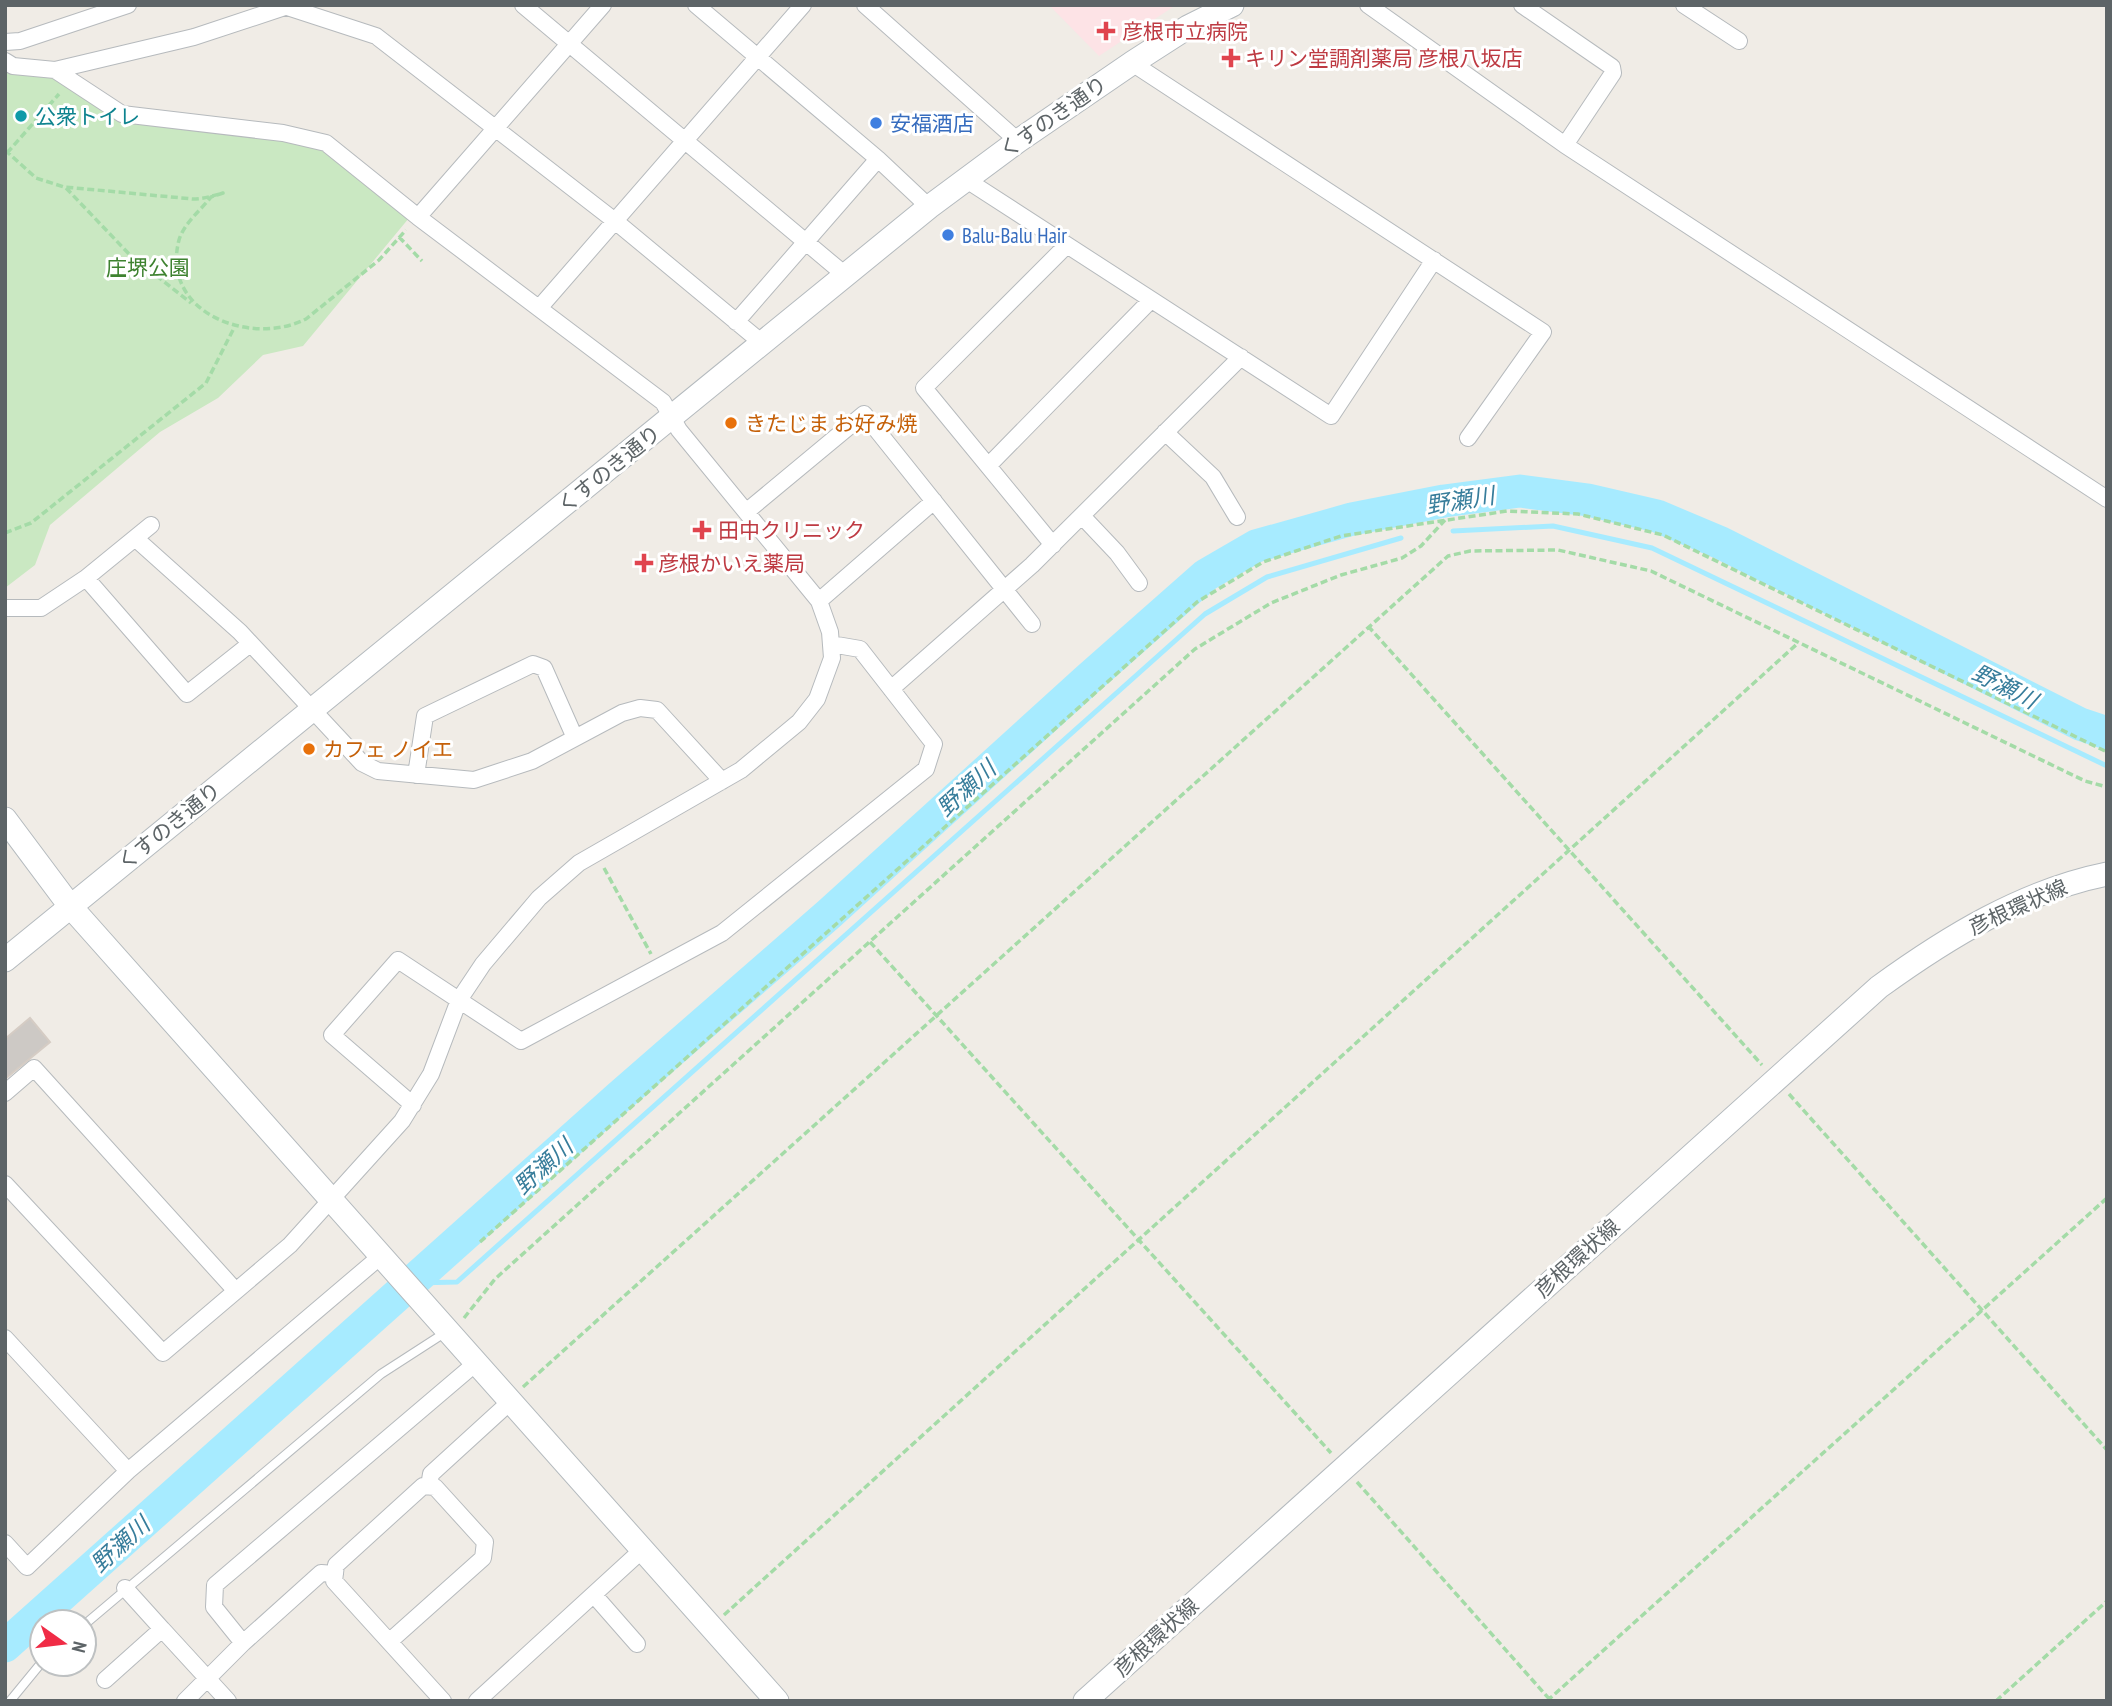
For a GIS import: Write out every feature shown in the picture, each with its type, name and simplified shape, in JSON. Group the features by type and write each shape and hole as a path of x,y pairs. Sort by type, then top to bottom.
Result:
{"street":[{"path":"5,42 20,41 128,5"},
{"path":"523,5 845,274"},
{"path":"418,217 603,5"},
{"path":"696,5 878,159 929,207"},
{"path":"540,307 803,5"},
{"path":"865,5 1018,141"},
{"name":"くすのき通り","path":"5,960 929,207 1018,141 1132,63 1188,27 1232,5"},
{"path":"1368,5 1565,145 2107,499"},
{"path":"1522,5 1612,67 1613,74 1565,145"},
{"path":"1684,5 1739,41"},
{"path":"5,61 13,66 55,70 194,37 289,6 376,36 615,221 761,342"},
{"path":"1132,63 1543,332 1468,438"},
{"path":"5,1184 163,1353 290,1245 334,1199 413,1105 431,1074 459,1000 483,964 539,898 579,863 741,770 799,722 817,699 832,658 820,601 679,430 663,402 418,217 326,143 283,133 122,114 55,70"},
{"path":"736,322 878,159"},
{"path":"965,179 1331,416 1434,260"},
{"path":"1053,545 924,388 1067,246"},
{"path":"988,466 1151,300"},
{"path":"891,689 1053,545 1241,357"},
{"path":"746,512 864,414 1032,624"},
{"path":"1166,432 1213,477 1237,517"},
{"path":"820,601 934,501"},
{"path":"1082,516 1117,553 1139,583"},
{"path":"5,608 41,608 86,578 151,525"},
{"path":"135,538 250,644 362,763 379,771 474,780 532,761 622,713 640,708 657,710 722,781"},
{"path":"86,578 187,694 250,644"},
{"path":"413,1105 332,1035 398,960 522,1041 722,933 926,769 934,744 860,649 831,644"},
{"path":"416,775 425,716 533,664 544,668 575,737"},
{"path":"5,819 71,906 777,1701"},
{"name":"彦根環状線","path":"1085,1701 1880,987 1939,944 1993,916 2061,886 2107,874"},
{"path":"5,1093 34,1068 235,1290"},
{"path":"5,1543 27,1567 128,1471 388,1262"},
{"path":"5,1338 128,1471"},
{"path":"243,1643 214,1607 215,1585 476,1363"},
{"path":"429,1486 432,1474 510,1402"},
{"path":"390,1641 483,1558 485,1542 435,1487 423,1486 336,1565 334,1581 443,1701"},
{"path":"477,1701 641,1551"},
{"path":"185,1701 243,1643 321,1573 335,1574"},
{"path":"125,1588 228,1701"},
{"path":"594,1595 637,1644"},
{"path":"105,1680 162,1629"}],"lane":[{"path":"98,1612 381,1374 446,1327"},
{"path":"10,1701 29,1678"}],"path":[{"path":"71,81 6,152 36,178 64,187 150,196 211,197 187,224 180,239 178,270 192,304"},
{"path":"64,187 129,254 192,304 207,314 256,328 293,325 306,319 379,260 418,217"},
{"path":"399,237 422,261"},
{"path":"5,533 31,523 206,383 236,324"},
{"path":"480,1242 1197,601 1263,562 1341,536 1446,518 1507,511 1578,514 1663,535 2107,751"},
{"path":"446,1327 467,1316 495,1279 1195,649 1271,603 1341,575 1402,558 1420,546 1446,518"},
{"path":"510,1402 1448,556 1470,551 1558,550 1651,571 1797,644 2085,781 2107,787"},
{"path":"1368,626 1566,850 2107,1450"},
{"path":"710,1627 1566,850 1797,644"},
{"path":"596,854 658,967"},
{"path":"870,942 1344,1468 1549,1700 2107,1198"},
{"path":"1996,1701 2107,1601"}],"shaded area":[{"name":"彦根市立病院","path":"1049,5 1176,5 1099,56"}],"green space":[{"name":"庄堺公園","path":"5,70 53,76 119,121 274,138 323,149 409,218 303,346 263,355 218,398 160,432 50,525 35,565 5,588"}],"building":[{"path":"30,1018 50,1042 5,1079 5,1039"}],"waterway":[{"name":"野瀬川","path":"5,1646 1206,575 1256,546 1352,519 1444,501 1520,491 1588,500 1657,516 1721,543 2080,724 2107,733"},
{"path":"1453,531 1553,526 1652,548 2107,766"},
{"path":"416,1283 457,1282 1205,614 1267,577 1401,538"}],"place":[{"name":"彦根市立病院","path":"1106,31"},
{"name":"キリン堂調剤薬局 彦根八坂店","path":"1231,58"},
{"name":"公衆トイレ","path":"21,116"},
{"name":"安福酒店","path":"876,123"},
{"name":"Balu-Balu Hair","path":"948,235"},
{"name":"きたじま お好み焼","path":"731,423"},
{"name":"田中クリニック","path":"702,530"},
{"name":"彦根かいえ薬局","path":"644,563"},
{"name":"カフェ ノイエ","path":"309,749"}]}
